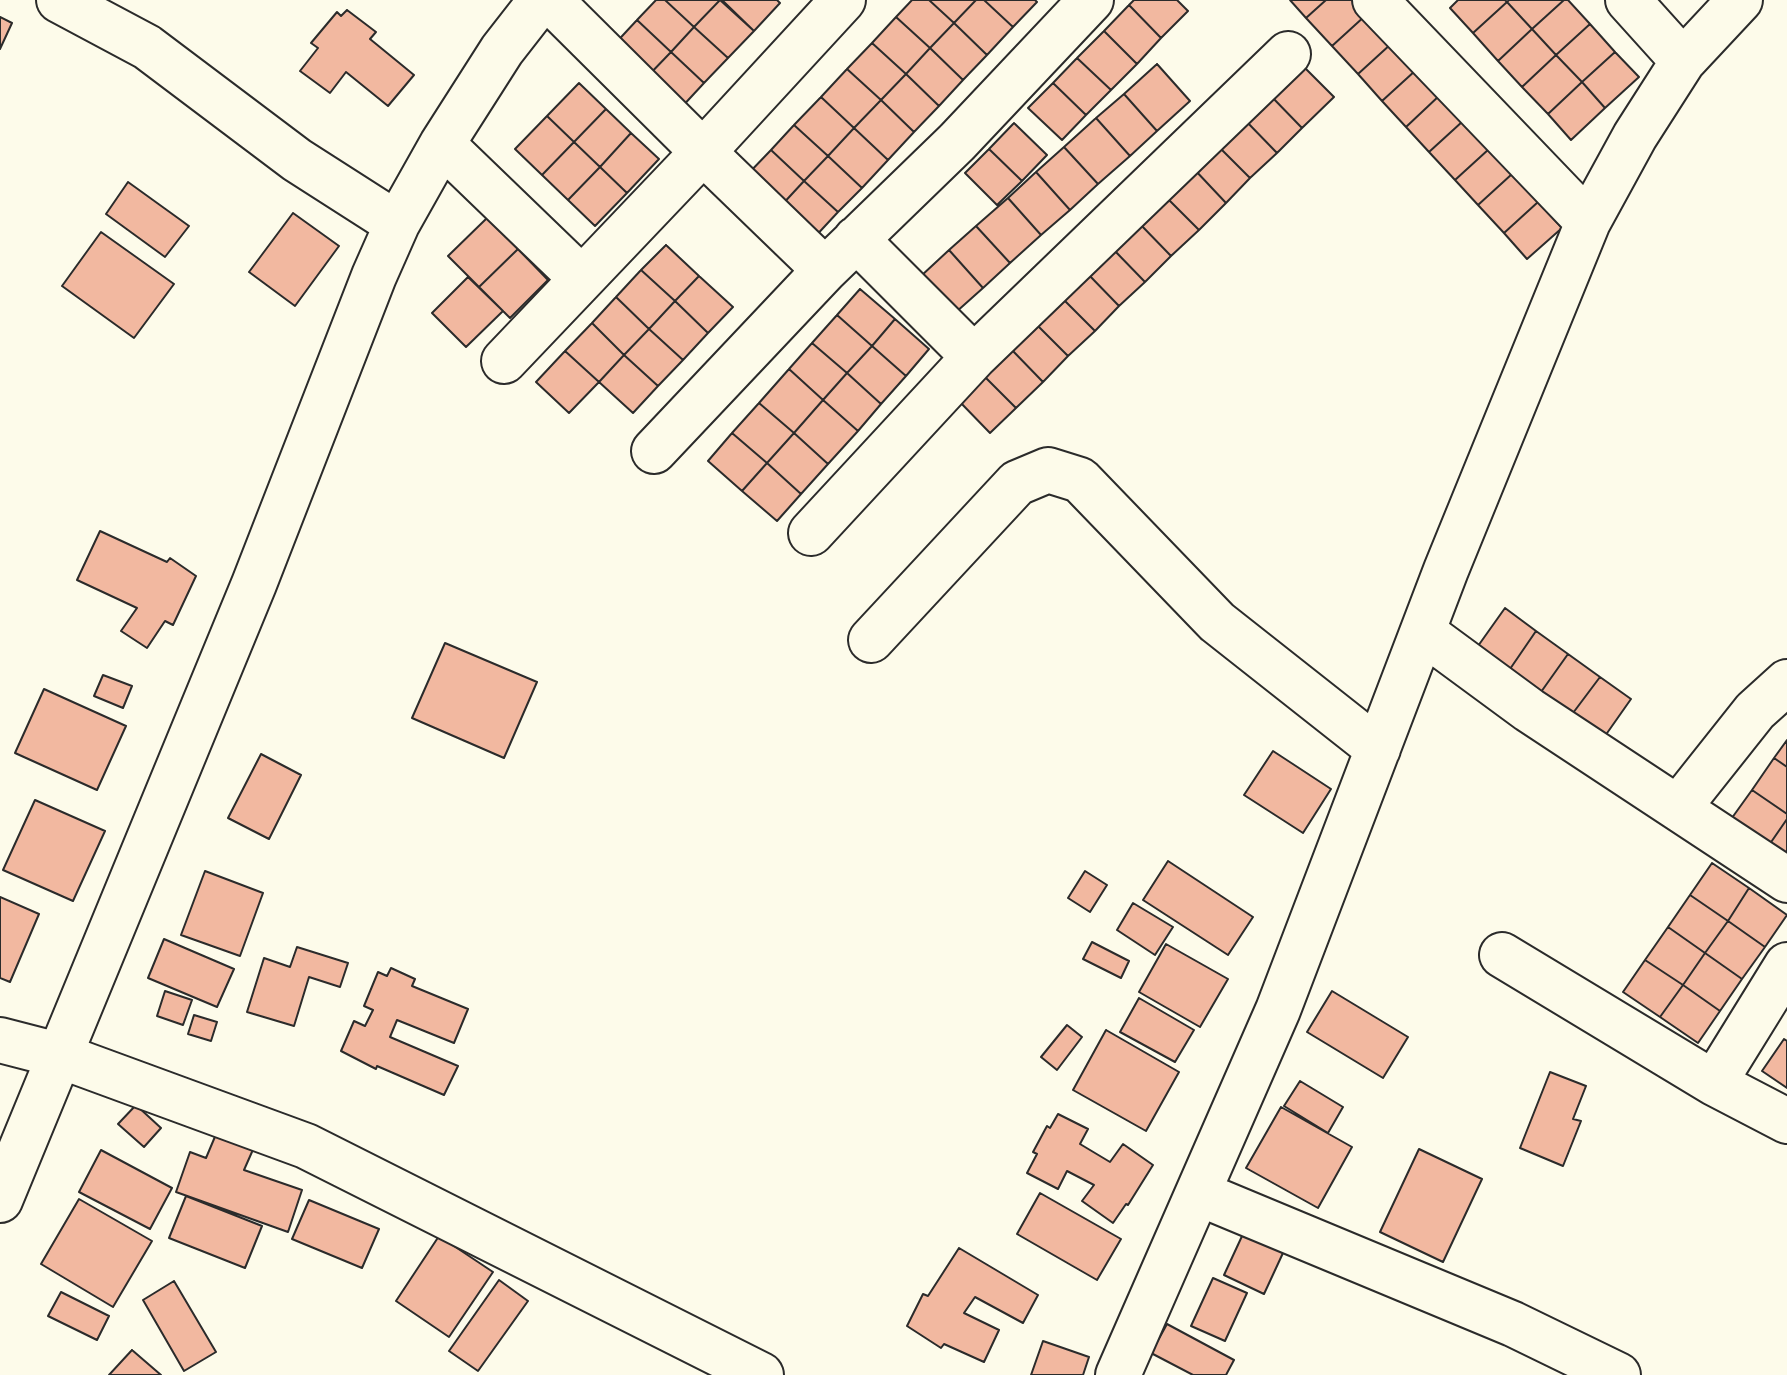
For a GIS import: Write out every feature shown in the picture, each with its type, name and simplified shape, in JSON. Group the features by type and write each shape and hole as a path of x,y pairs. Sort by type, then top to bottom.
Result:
{"street":[{"path":"59,0 147,47 297,160 397,224"},
{"path":"0,1200 254,584 368,290 397,224 442,144 502,50 541,0"},
{"path":"550,0 825,270"},
{"path":"504,361 843,0"},
{"path":"654,451 825,270 957,142 1091,0"},
{"path":"1375,0 1588,222"},
{"path":"1628,0 1683,61"},
{"path":"1118,1375 1278,1010 1423,632 1588,222 1635,136 1683,61 1740,0"},
{"path":"811,533 974,357 1288,54"},
{"path":"442,144 582,279"},
{"path":"856,239 974,357"},
{"path":"871,640 1017,483 1048,470 1080,480 1217,622 1378,749"},
{"path":"1423,632 1529,710 1787,880"},
{"path":"1678,808 1755,711 1787,682"},
{"path":"1502,955 1714,1083 1787,1121"},
{"path":"1714,1083 1787,965"},
{"path":"0,1040 58,1055 306,1146 761,1375"},
{"path":"1198,1193 1513,1324 1618,1375"}],"building":[{"path":"656,0 665,0 694,27 671,52 637,20"},
{"path":"665,0 720,0 694,27"},
{"path":"720,0 754,31 728,58 694,27"},
{"path":"722,0 777,0 780,3 754,31"},
{"path":"912,0 929,0 954,23 930,48 896,17"},
{"path":"929,0 976,0 954,23"},
{"path":"976,0 984,0 1013,27 987,55 954,23"},
{"path":"984,0 1035,0 1037,2 1013,27"},
{"path":"1134,0 1177,0 1188,11 1161,38 1129,5"},
{"path":"1290,0 1326,0 1306,18"},
{"path":"1326,0 1352,0 1366,15 1332,46 1306,18"},
{"path":"1458,0 1507,2 1473,33 1450,8"},
{"path":"1564,0 1532,29 1507,2"},
{"path":"1564,0 1568,0 1590,24 1556,55 1532,29"},
{"path":"1507,2 1532,29 1498,61 1473,33"},
{"path":"1129,5 1161,38 1137,64 1104,31"},
{"path":"347,10 376,32 370,39 414,75 388,106 346,72 330,93 300,71 318,48 311,43 337,12 341,16"},
{"path":"1366,15 1392,43 1358,74 1332,46"},
{"path":"0,17 12,23 0,49"},
{"path":"896,17 930,48 906,74 872,43"},
{"path":"637,20 671,52 645,79 611,48"},
{"path":"954,23 987,55 963,80 930,48"},
{"path":"1590,24 1615,52 1582,82 1556,55"},
{"path":"694,27 728,58 704,83 671,52"},
{"path":"1532,29 1556,55 1522,87 1498,61"},
{"path":"1104,31 1137,64 1111,90 1077,58"},
{"path":"872,43 906,74 881,100 847,69"},
{"path":"1392,43 1416,70 1382,101 1358,74"},
{"path":"930,48 963,80 939,106 906,74"},
{"path":"671,52 704,83 679,110 645,79"},
{"path":"1615,52 1639,77 1605,108 1582,82"},
{"path":"1556,55 1582,82 1548,114 1522,87"},
{"path":"1077,58 1111,90 1086,115 1053,83"},
{"path":"1157,64 1190,101 1157,131 1124,94"},
{"path":"1301,64 1334,97 1302,128 1270,95"},
{"path":"847,69 881,100 854,128 821,97"},
{"path":"1416,70 1440,95 1406,127 1382,101"},
{"path":"906,74 939,106 914,132 881,100"},
{"path":"1582,82 1605,108 1571,140 1548,114"},
{"path":"579,83 606,109 574,142 547,116"},
{"path":"1053,83 1086,115 1062,140 1028,108"},
{"path":"1124,94 1157,131 1130,156 1096,118"},
{"path":"1270,95 1302,128 1277,153 1245,120"},
{"path":"1440,95 1463,121 1429,152 1406,127"},
{"path":"821,97 854,128 828,156 794,125"},
{"path":"881,100 914,132 888,160 854,128"},
{"path":"606,109 631,133 600,167 574,142"},
{"path":"547,116 574,142 542,175 515,149"},
{"path":"1096,118 1130,156 1098,184 1064,147"},
{"path":"1245,120 1277,153 1250,178 1218,146"},
{"path":"1463,121 1489,149 1455,180 1429,152"},
{"path":"1014,123 1047,155 1022,181 989,149"},
{"path":"794,125 828,156 804,181 771,150"},
{"path":"854,128 888,160 862,188 828,156"},
{"path":"631,133 659,159 627,193 600,167"},
{"path":"574,142 600,167 568,200 542,175"},
{"path":"1218,146 1250,178 1226,203 1194,169"},
{"path":"1064,147 1098,184 1070,210 1036,172"},
{"path":"989,149 1022,181 997,205 965,173"},
{"path":"1489,149 1512,174 1478,205 1455,180"},
{"path":"771,150 804,181 779,208 745,177"},
{"path":"828,156 862,188 838,212 804,181"},
{"path":"600,167 627,193 595,226 568,200"},
{"path":"1194,169 1226,203 1199,230 1166,197"},
{"path":"1036,172 1070,210 1041,235 1008,198"},
{"path":"1512,174 1538,202 1504,233 1478,205"},
{"path":"804,181 838,212 812,240 779,208"},
{"path":"128,182 189,226 165,257 106,214"},
{"path":"1166,197 1199,230 1171,256 1139,223"},
{"path":"1008,198 1041,235 1010,263 976,226"},
{"path":"1538,202 1562,228 1527,259 1504,233"},
{"path":"293,213 339,246 295,306 249,272"},
{"path":"487,218 518,249 479,287 448,256"},
{"path":"1139,223 1171,256 1145,282 1113,249"},
{"path":"976,226 1010,263 983,288 949,250"},
{"path":"101,232 174,284 134,338 62,286"},
{"path":"666,245 699,276 675,301 641,270"},
{"path":"518,249 548,280 510,318 479,287"},
{"path":"1113,249 1145,282 1119,306 1087,273"},
{"path":"949,250 983,288 955,313 921,276"},
{"path":"641,270 675,301 649,329 616,297"},
{"path":"1087,273 1119,306 1095,331 1062,298"},
{"path":"699,276 733,307 708,333 675,301"},
{"path":"468,277 503,311 466,347 432,313"},
{"path":"860,289 895,319 872,346 837,315"},
{"path":"616,297 649,329 624,355 592,323"},
{"path":"1062,298 1095,331 1068,356 1036,324"},
{"path":"675,301 708,333 683,360 649,329"},
{"path":"837,315 872,346 847,373 812,343"},
{"path":"895,319 929,349 906,376 872,346"},
{"path":"592,323 624,355 599,382 565,351"},
{"path":"1036,324 1068,356 1043,382 1011,349"},
{"path":"649,329 683,360 658,386 624,355"},
{"path":"812,343 847,373 823,400 789,369"},
{"path":"872,346 906,376 881,404 847,373"},
{"path":"1011,349 1043,382 1016,408 983,375"},
{"path":"565,351 599,382 569,413 536,382"},
{"path":"624,355 658,386 633,413 599,382"},
{"path":"789,369 823,400 794,433 759,403"},
{"path":"847,373 881,404 858,431 823,400"},
{"path":"983,375 1016,408 990,433 958,400"},
{"path":"823,400 858,431 828,464 794,433"},
{"path":"759,403 794,433 767,463 732,433"},
{"path":"732,433 767,463 742,491 708,461"},
{"path":"794,433 828,464 801,494 767,463"},
{"path":"767,463 801,494 777,521 742,491"},
{"path":"100,531 167,562 170,558 196,576 173,625 165,621 147,648 121,631 137,608 77,580"},
{"path":"1505,608 1536,631 1510,669 1478,646"},
{"path":"1536,631 1568,654 1541,692 1510,669"},
{"path":"445,643 537,682 504,758 412,718"},
{"path":"1568,654 1600,677 1573,713 1541,692"},
{"path":"103,675 132,686 123,708 94,696"},
{"path":"1600,677 1631,699 1605,736 1573,713"},
{"path":"44,689 126,726 97,790 15,753"},
{"path":"1787,740 1787,767 1774,758"},
{"path":"1273,751 1331,789 1303,833 1244,795"},
{"path":"261,754 301,775 269,839 228,818"},
{"path":"1774,758 1787,767 1787,814 1752,790"},
{"path":"1752,790 1787,814 1787,819 1767,848 1729,822"},
{"path":"35,800 105,831 73,901 3,870"},
{"path":"1787,819 1787,862 1767,848"},
{"path":"1168,861 1253,917 1228,955 1143,900"},
{"path":"1712,863 1749,888 1728,921 1690,895"},
{"path":"205,871 263,893 240,956 181,935"},
{"path":"1085,871 1107,885 1090,912 1068,898"},
{"path":"1749,888 1787,915 1765,947 1728,921"},
{"path":"1690,895 1728,921 1705,953 1668,927"},
{"path":"0,897 39,914 10,982 0,978"},
{"path":"1133,903 1173,927 1155,955 1117,930"},
{"path":"1728,921 1765,947 1742,979 1705,953"},
{"path":"1668,927 1705,953 1683,985 1645,960"},
{"path":"164,939 234,969 217,1007 148,978"},
{"path":"1092,942 1129,961 1121,978 1083,959"},
{"path":"1166,944 1228,979 1200,1027 1139,992"},
{"path":"297,947 348,963 340,987 309,977 294,1026 247,1012 264,958 290,967"},
{"path":"1705,953 1742,979 1720,1011 1683,985"},
{"path":"1645,960 1683,985 1660,1017 1623,992"},
{"path":"391,968 415,979 412,986 468,1009 454,1043 397,1020 390,1037 458,1066 444,1095 377,1066 376,1069 341,1051 354,1021 365,1026 373,1010 364,1006 378,972 387,976"},
{"path":"1683,985 1720,1011 1698,1043 1660,1017"},
{"path":"165,991 192,1000 183,1025 157,1016"},
{"path":"1332,991 1408,1037 1383,1078 1307,1032"},
{"path":"1139,998 1194,1030 1175,1062 1120,1032"},
{"path":"194,1015 217,1022 211,1041 188,1034"},
{"path":"1067,1025 1082,1037 1057,1070 1041,1057"},
{"path":"1106,1030 1179,1072 1146,1131 1073,1090"},
{"path":"1784,1039 1787,1041 1787,1088 1762,1071"},
{"path":"1550,1072 1586,1086 1573,1119 1581,1121 1563,1166 1520,1148"},
{"path":"1300,1081 1343,1107 1328,1133 1284,1106"},
{"path":"136,1105 161,1128 144,1147 118,1124"},
{"path":"1281,1107 1352,1147 1318,1208 1246,1168"},
{"path":"1058,1114 1088,1129 1080,1144 1110,1162 1123,1144 1153,1165 1113,1223 1082,1201 1094,1185 1067,1171 1058,1189 1027,1173 1037,1154 1033,1152 1047,1126 1050,1128"},
{"path":"222,1120 259,1136 244,1170 302,1190 288,1232 176,1192 190,1152 206,1158"},
{"path":"1419,1149 1482,1179 1443,1262 1380,1232"},
{"path":"101,1150 172,1188 150,1229 79,1192"},
{"path":"1040,1193 1121,1239 1097,1280 1017,1234"},
{"path":"186,1196 262,1226 245,1268 169,1238"},
{"path":"79,1199 152,1241 113,1307 41,1264"},
{"path":"309,1200 379,1229 362,1268 292,1239"},
{"path":"1249,1221 1289,1240 1264,1294 1224,1275"},
{"path":"439,1236 493,1272 449,1337 396,1301"},
{"path":"959,1248 1038,1295 1023,1323 975,1297 964,1313 999,1330 984,1362 944,1344 941,1348 907,1326 923,1294 928,1296"},
{"path":"1213,1278 1247,1293 1225,1341 1191,1326"},
{"path":"499,1280 528,1301 478,1371 449,1351"},
{"path":"174,1281 216,1352 184,1371 143,1300"},
{"path":"61,1292 109,1316 97,1340 48,1316"},
{"path":"1167,1324 1234,1360 1226,1375 1193,1375 1151,1353"},
{"path":"1043,1341 1089,1357 1083,1375 1031,1375"},
{"path":"132,1350 161,1375 109,1375"}]}
